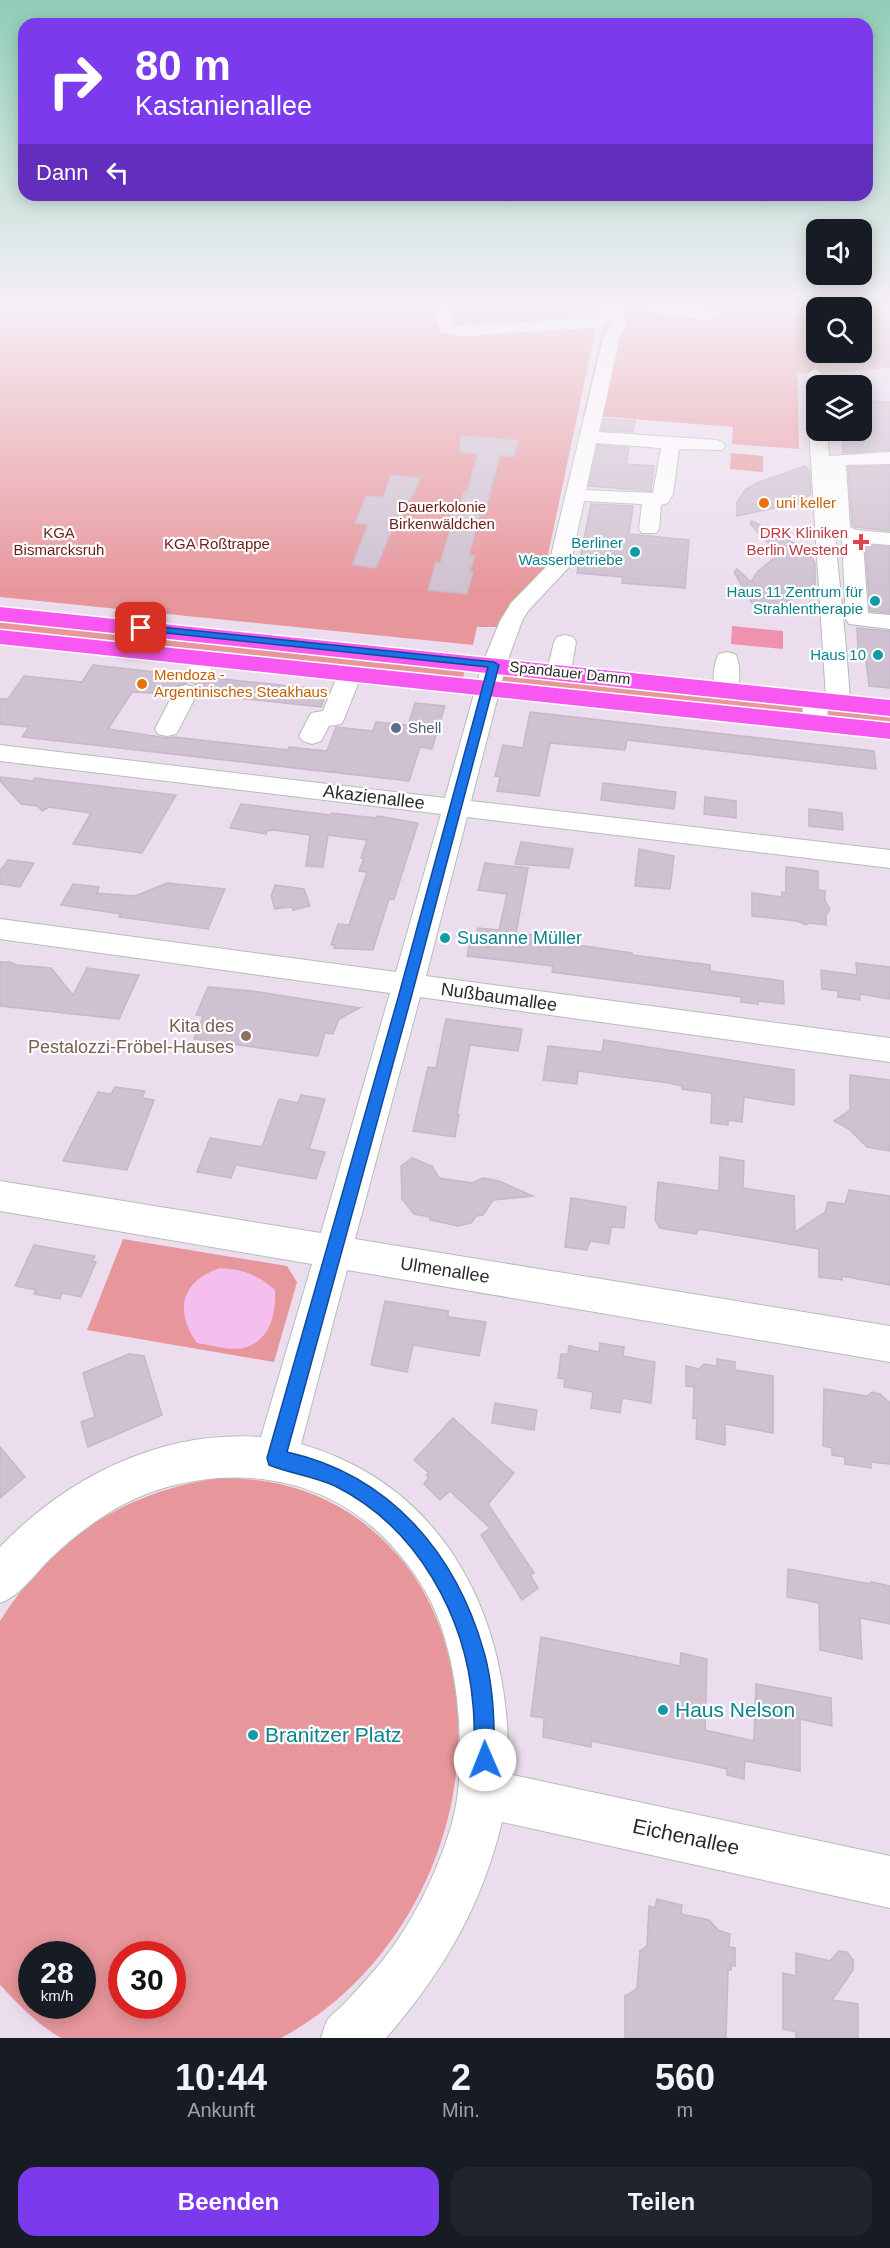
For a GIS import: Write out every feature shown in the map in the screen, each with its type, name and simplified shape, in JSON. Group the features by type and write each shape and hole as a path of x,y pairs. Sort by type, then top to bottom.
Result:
{"main road":[{"name":"Spandauer Damm","path":"0,614 490,677 823,708 890,708"},
{"name":"Spandauer Damm","path":"0,638 196,676 350,674 490,677 559,671 726,690 823,708 890,731"}],"street":[{"path":"276,1458 408,985 490,677 511,621 519,608 559,566 597,401"},
{"path":"589,436 716,446"},
{"path":"819,441 831,625 834,634 836,664 823,708"},
{"path":"577,495 660,499 663,494 671,442"},
{"path":"890,458 836,460 840,530 852,536 890,539"},
{"path":"649,529 652,500"},
{"path":"852,536 857,619 890,622"},
{"path":"559,671 565,642"},
{"path":"726,690 727,659"},
{"path":"312,736 320,718 332,719 350,674"},
{"path":"167,729 196,676"},
{"name":"Akazienallee","path":"0,753 890,859"},
{"name":"Nußbaumallee","path":"0,929 890,1050"},
{"name":"Ulmenallee","path":"0,1196 890,1344"},
{"path":"0,1581 40,1537 73,1510 108,1489 144,1473 181,1462 218,1456 276,1458 302,1464 340,1479 376,1501 408,1530 436,1565 458,1606 475,1653 484,1705 485,1760 478,1822 447,1909 407,1976 348,2038"},
{"name":"Eichenallee","path":"482,1793 890,1882"}],"green space":[{"path":"0,401 580,401 545,569 502,627 477,627 473,645 0,597"},
{"path":"586,401 798,401 799,449 732,444 733,427 583,415"},
{"path":"731,453 763,456 763,472 730,469"},
{"path":"0,618 466,666 462,681 0,633"},
{"path":"503,671 803,703 807,716 500,683"},
{"path":"824,707 890,713 890,726 826,719"},
{"path":"123,1239 287,1266 297,1282 274,1362 87,1330"},
{"name":"Branitzer Platz","path":"221,1478 245,1479 292,1487 334,1504 373,1531 391,1548 414,1576 439,1624 449,1659 458,1730 455,1783 443,1835 424,1885 398,1931 365,1973 326,2009 281,2038 61,2038 35,2019 96,2019 96,1941 18,1941 18,2004 0,1985 0,1621 20,1592 67,1543 123,1507 186,1484"}],"sand":[{"path":"220,1268 250,1274 275,1290 270,1325 260,1339 244,1348 197,1343 185,1320 185,1298 190,1289 207,1274"}],"shaded area":[{"path":"732,626 783,631 783,649 731,644"}],"building":[{"path":"872,401 890,402 890,450 843,453 842,441 872,441"},
{"path":"604,419 635,421 633,432 602,430"},
{"path":"461,436 518,440 514,457 500,455 484,516 480,515 469,555 475,556 470,571 473,572 467,594 428,590 436,562 440,563 452,524 449,523 453,505 459,505 464,491 467,491 478,454 460,452"},
{"path":"598,445 629,448 626,464 654,466 651,491 589,486"},
{"path":"805,466 809,470 811,493 802,502 737,516 737,502 746,489 759,482"},
{"path":"890,466 890,531 855,527 852,524 848,467"},
{"path":"391,475 421,478 399,522 395,522 376,568 352,565 368,524 355,523 366,496 383,497"},
{"name":"Berliner Wasserbetriebe","path":"591,504 633,506 629,534 689,540 685,588 622,583 623,577 577,573"},
{"path":"752,521 807,550 815,563 815,585 807,593 777,605 783,611 764,615 757,612 734,572 737,569 751,582 758,571 779,554 750,524"},
{"path":"865,545 890,547 890,613 870,611"},
{"name":"Haus 10","path":"857,628 890,631 890,688 869,686 865,652 858,651"},
{"path":"93,665 182,675 187,683 176,686 170,694 132,692 108,729 167,738 288,750 289,747 327,751 336,727 373,731 376,722 408,725 415,703 445,706 432,749 420,747 409,781 22,737 29,727 0,724 0,699 8,699 24,676 82,682"},
{"path":"209,678 328,690 321,707 200,694 195,685 205,683"},
{"path":"530,712 874,751 876,769 627,740 625,750 550,743 539,796 497,791 500,777 495,776 503,745 523,748"},
{"path":"0,777 33,781 35,778 176,795 142,853 73,844 91,813 49,807 42,811 38,806 21,804 0,781"},
{"path":"603,783 676,792 674,809 601,800"},
{"path":"705,797 736,801 736,818 704,814"},
{"path":"241,804 331,815 332,813 375,818 378,816 418,823 394,899 389,899 373,950 334,948 335,945 331,945 338,924 349,925 367,872 359,871 367,840 328,835 323,867 306,866 310,835 274,830 267,831 266,834 230,828"},
{"path":"809,809 842,813 843,830 809,826"},
{"path":"521,842 573,849 569,868 515,864"},
{"path":"639,849 674,856 670,889 635,886"},
{"path":"8,860 34,863 20,887 0,884 0,871"},
{"path":"485,863 528,868 516,933 532,935 531,943 568,948 569,946 584,946 632,953 632,955 710,965 710,971 783,981 784,1004 741,1002 741,997 552,972 553,966 467,956 472,934 476,934 478,928 499,930 507,894 478,890"},
{"path":"786,867 818,871 818,890 825,891 825,900 830,910 826,915 826,925 809,923 806,925 797,921 752,916 752,893 782,897 782,892 786,893"},
{"path":"167,883 225,889 208,929 119,917 121,914 61,905 73,884 99,887 97,893 135,896"},
{"path":"275,885 304,889 310,906 293,910 292,907 275,909 271,896"},
{"path":"0,962 51,968 73,995 87,968 139,975 119,1019 0,1006"},
{"path":"856,963 890,967 890,999 860,994 860,1000 838,997 838,991 822,989 821,970 857,975"},
{"path":"208,987 252,991 360,1008 339,1019 333,1034 325,1033 318,1056 194,1039 203,1016 196,1015"},
{"path":"446,1019 522,1029 518,1051 470,1045 455,1137 413,1131 428,1067 436,1068"},
{"path":"604,1040 794,1070 794,1105 744,1097 742,1122 728,1120 728,1125 711,1123 712,1093 682,1089 682,1086 669,1083 578,1071 577,1084 543,1080 548,1046 602,1052"},
{"path":"850,1075 890,1080 890,1151 867,1147 849,1129 834,1121 850,1110"},
{"path":"115,1087 145,1091 142,1098 154,1100 127,1170 63,1161 98,1092 111,1094"},
{"path":"301,1095 325,1099 309,1149 325,1152 316,1179 236,1165 231,1178 197,1172 210,1138 262,1147 279,1099 298,1103"},
{"path":"720,1157 744,1161 743,1188 794,1196 795,1232 825,1212 828,1202 845,1204 849,1190 890,1196 890,1285 842,1276 842,1280 819,1277 819,1249 699,1229 696,1234 660,1228 655,1220 658,1182 719,1191"},
{"path":"412,1158 432,1166 439,1178 472,1183 483,1178 499,1181 533,1196 493,1200 483,1215 476,1216 471,1223 458,1226 430,1220 430,1217 414,1214 402,1199 401,1166"},
{"path":"571,1198 626,1207 624,1228 611,1227 609,1244 590,1241 587,1250 565,1247"},
{"path":"34,1245 95,1256 92,1261 96,1262 81,1297 62,1293 60,1299 34,1294 36,1290 15,1286"},
{"path":"385,1301 448,1311 448,1317 486,1322 479,1356 413,1345 407,1372 371,1365"},
{"path":"600,1343 624,1347 623,1356 655,1362 651,1403 622,1398 620,1413 591,1408 593,1392 564,1387 565,1379 558,1378 561,1354 568,1354 569,1346 599,1352"},
{"path":"129,1354 144,1356 162,1415 88,1447 81,1422 95,1417 83,1373"},
{"path":"717,1359 735,1362 735,1370 773,1376 773,1433 725,1424 725,1445 696,1439 697,1419 693,1418 694,1387 686,1386 686,1366 699,1369 704,1364 717,1366"},
{"path":"824,1389 867,1396 872,1392 880,1394 890,1403 890,1464 871,1462 871,1468 845,1464 845,1457 832,1455 832,1448 823,1446"},
{"path":"495,1403 537,1410 534,1430 492,1423"},
{"path":"453,1418 514,1473 488,1504 534,1573 530,1575 538,1588 522,1600 481,1535 490,1528 450,1491 440,1500 424,1484 429,1477 426,1475 429,1473 414,1460"},
{"path":"0,1447 25,1477 0,1498"},
{"path":"788,1569 890,1586 890,1624 860,1618 862,1659 820,1650 819,1603 787,1597"},
{"path":"541,1637 680,1666 681,1653 707,1659 705,1730 754,1741 756,1684 831,1698 832,1726 800,1719 800,1771 745,1761 744,1779 727,1775 727,1769 706,1764 591,1741 591,1747 543,1737 544,1718 531,1716"},
{"path":"657,1899 682,1905 681,1914 709,1920 718,1930 730,1934 729,1947 735,1948 735,1966 731,1965 731,1970 728,1970 726,2038 625,2038 625,1996 637,1989 640,1951 647,1946 649,1906 655,1908"},
{"path":"839,1951 847,1952 853,1960 853,1970 832,2000 858,2004 858,2038 796,2038 796,2032 783,2029 783,1973 796,1976 796,1953 830,1961"}],"place":[{"name":"uni keller","path":"764,503"},
{"name":"DRK Kliniken Berlin Westend","path":"861,542"},
{"name":"Berliner Wasserbetriebe","path":"635,552"},
{"name":"Haus 11 Zentrum für Strahlentherapie","path":"875,601"},
{"name":"Haus 10","path":"878,655"},
{"name":"Mendoza - Argentinisches Steakhaus","path":"142,684"},
{"name":"Shell","path":"396,728"},
{"name":"Susanne Müller","path":"445,938"},
{"name":"Kita des Pestalozzi-Fröbel-Hauses","path":"246,1036"},
{"name":"Haus Nelson","path":"663,1710"},
{"name":"Branitzer Platz","path":"253,1735"}],"route":[{"path":"141,628 494,665 405,998 276,1458 302,1464 340,1479 376,1501 408,1530 436,1565 458,1606 475,1653 484,1705 485,1760"}],"park label":[{"name":"Dauerkolonie Birkenwäldchen","path":"442,516"},
{"name":"KGA Bismarcksruh","path":"59,542"},
{"name":"KGA Roßtrappe","path":"217,544"}]}
